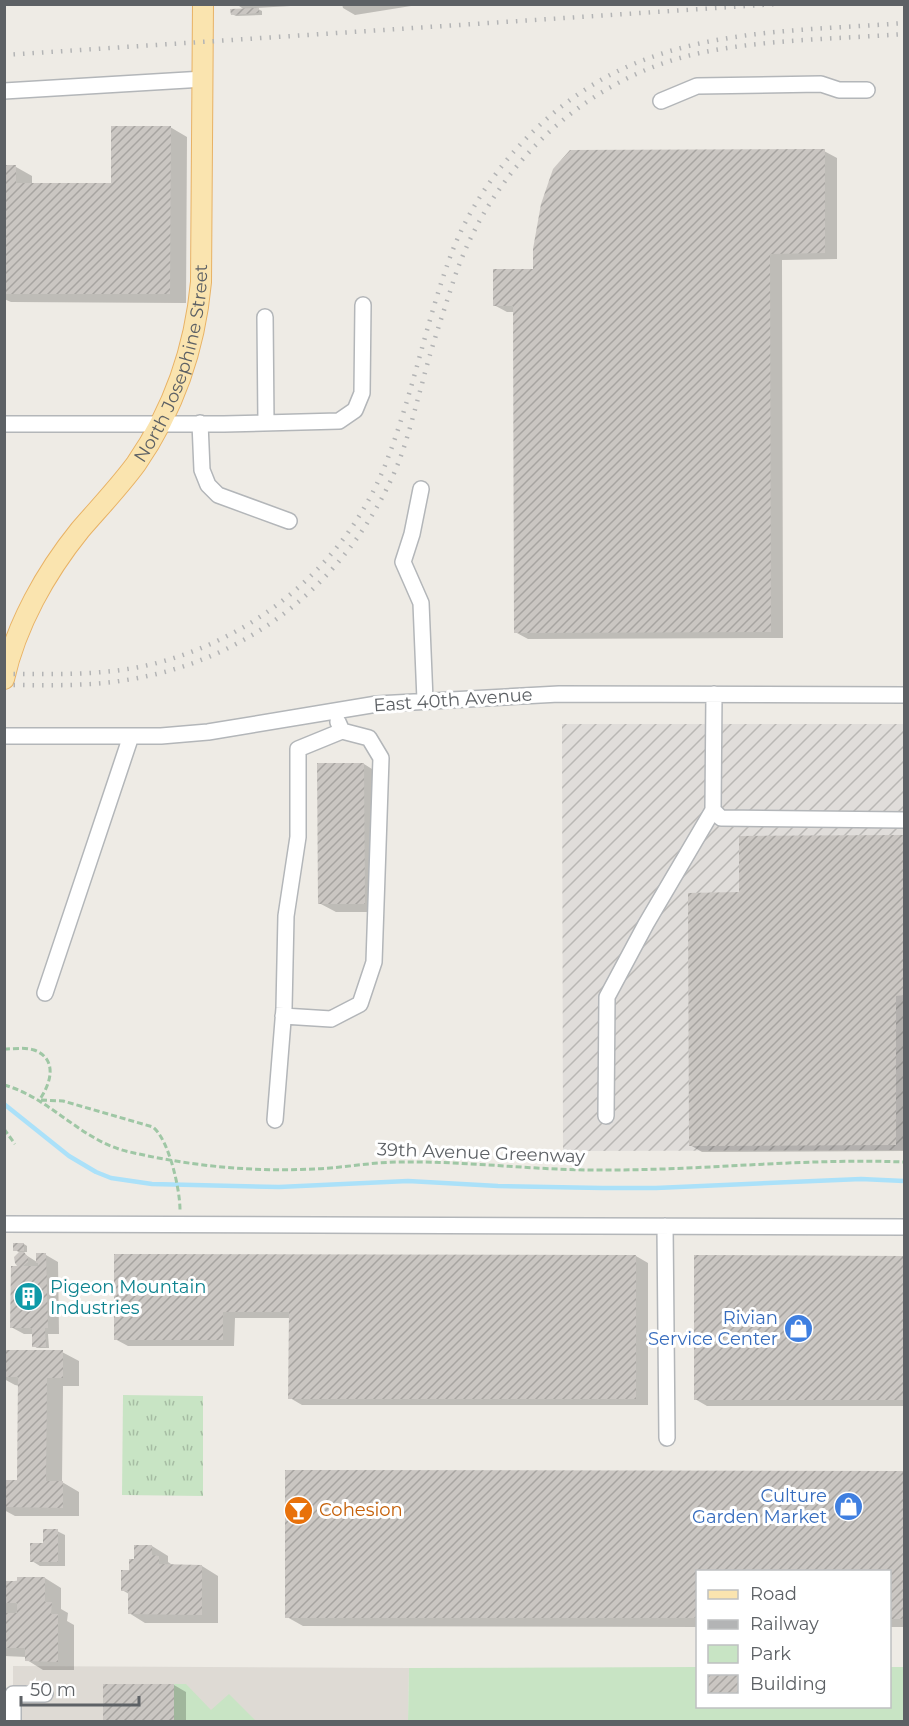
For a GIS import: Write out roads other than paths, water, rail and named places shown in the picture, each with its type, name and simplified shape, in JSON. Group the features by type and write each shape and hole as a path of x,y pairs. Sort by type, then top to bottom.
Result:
{"main road":[{"name":"North Josephine Street","path":"4,679 20,631 44,582 68,546 136,463 160,423 187,360 201,282 203,4"}],"street":[{"path":"4,91 204,79"},
{"path":"661,101 697,86 821,84 839,90 867,90"},
{"path":"4,424 339,421 355,410 362,393 363,305"},
{"path":"265,317 266,423"},
{"path":"200,423 202,470 208,485 218,495 290,521"},
{"path":"421,489 412,534 403,562 421,603 425,700"},
{"name":"East 40th Avenue","path":"4,736 131,736 208,732 335,710 425,700 559,694 904,695"},
{"path":"606,1116 606,997 713,810 714,694"},
{"path":"335,710 342,731"},
{"path":"275,1120 283,1016 286,916 298,837 298,749 342,731 369,738 381,759 374,962 360,1004 331,1019 283,1016"},
{"path":"45,993 131,736"},
{"path":"713,810 721,818 904,820"},
{"path":"4,1224 904,1227"},
{"path":"665,1226 667,1438"},
{"path":"13,1722 13,1694 45,1694"}],"waterway":[{"path":"4,1104 69,1156 96,1172 111,1178 152,1184 279,1187 408,1181 498,1186 656,1188 861,1179 904,1181"}],"railway":[{"path":"4,55 777,4"},
{"path":"4,674 116,671 153,664 192,652 230,635 265,614 297,589 326,560 351,528 372,493 389,455 433,308 461,232 492,178 512,154 557,110 608,76 643,60 679,49 753,34 904,23"},
{"path":"4,685 100,683 132,679 175,669 217,654 255,633 290,609 322,580 350,547 375,511 395,471 407,439 429,357 454,279 471,238 493,199 519,164 550,132 584,104 621,81 662,64 705,52 779,42 904,34"}],"place":[{"name":"Pigeon Mountain Industries","path":"29,1297"},
{"name":"Rivian Service Center","path":"799,1328"},
{"name":"Culture Garden Market","path":"848,1506"},
{"name":"Cohesion","path":"298,1510"}]}
